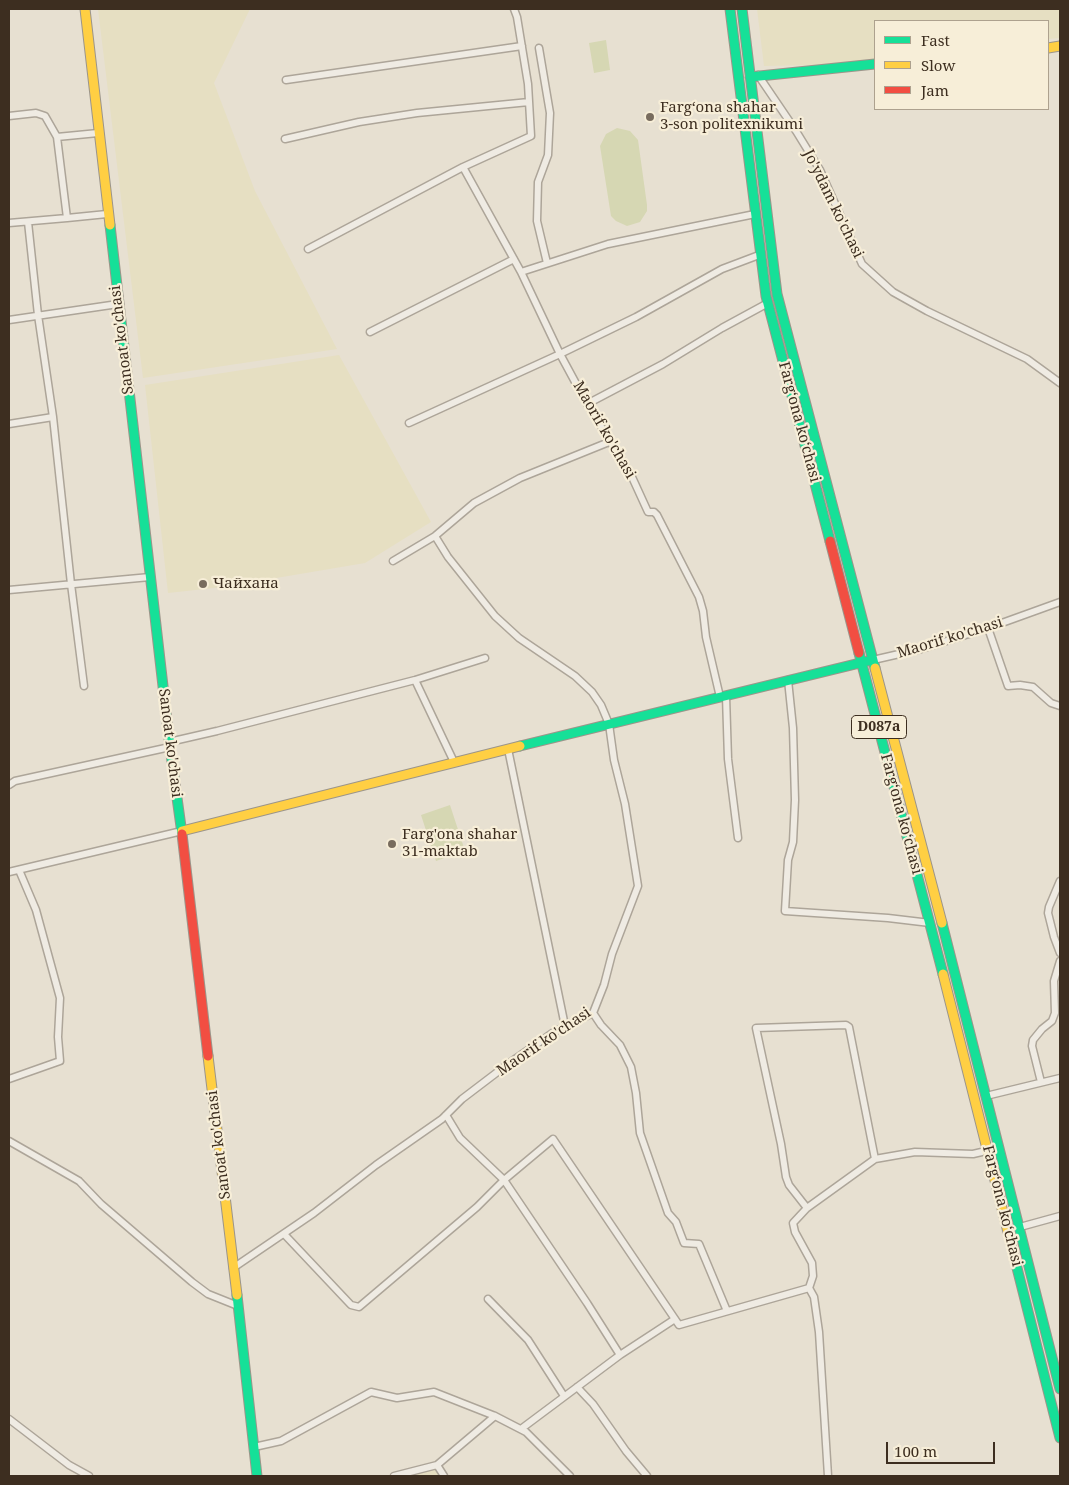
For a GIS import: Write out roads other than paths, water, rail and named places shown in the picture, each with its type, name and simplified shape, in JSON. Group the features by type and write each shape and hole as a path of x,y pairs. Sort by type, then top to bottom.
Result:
{"main road":[{"name":"Sanoat ko'chasi","path":"85,9 107,214 182,831 256,1476"},
{"name":"Fargʻona koʻchasi","path":"730,9 760,254 768,303 988,1150 1056,1403 1060,1438"},
{"name":"Fargʻona koʻchasi","path":"742,9 754,76 777,294 874,660 1060,1389"},
{"path":"754,76 874,64"},
{"name":"Maorif ko'chasi","path":"182,831 454,762 874,660"}],"street":[{"path":"308,249 463,167 531,136 522,46 514,9"},
{"path":"286,80 522,46"},
{"path":"539,48 550,113 548,155 538,182 537,221 547,263"},
{"name":"Jo'ydam ko'chasi","path":"754,76 796,131 820,170 862,264 893,292 1027,359 1060,383"},
{"path":"285,139 359,122 418,112 529,102"},
{"path":"9,116 36,113 45,116 58,138 67,218"},
{"path":"58,138 98,133"},
{"name":"Maorif ko'chasi","path":"463,167 521,272 560,354 587,404 632,477 648,512 654,512 657,515 698,597 703,611 706,638 723,696"},
{"path":"9,223 107,214"},
{"path":"521,272 608,244 755,214"},
{"path":"28,222 84,686"},
{"path":"409,423 560,354 636,317 722,269 760,254"},
{"path":"370,332 514,259"},
{"path":"587,404 662,364 768,303"},
{"path":"9,320 118,304"},
{"path":"9,424 53,417"},
{"path":"393,561 435,536 474,503 520,478 609,442"},
{"path":"435,536 448,557 495,616 519,638 561,665 585,684 596,698 609,724"},
{"path":"9,590 150,577"},
{"name":"Maorif ko'chasi","path":"874,660 921,649 988,628 1060,602"},
{"path":"988,628 1008,686 1033,687 1051,703 1060,706"},
{"path":"9,785 14,781 170,744 414,680 485,658"},
{"path":"414,680 454,762"},
{"path":"788,680 793,728 795,800 793,842 788,860 785,912 888,918 930,923"},
{"path":"723,696 728,759 738,838"},
{"name":"Maorif ko'chasi","path":"233,1268 314,1213 376,1165 446,1115 462,1099 508,1064 554,1032 593,1013 604,985 615,946 638,886 609,724"},
{"path":"508,749 565,1026"},
{"path":"9,872 182,831"},
{"path":"9,1079 60,1061 58,1037 60,998 36,910 19,870"},
{"path":"1060,881 1048,913 1060,953"},
{"path":"1041,1082 1032,1046 1033,1040 1052,1021 1055,1013 1055,974 1060,961"},
{"path":"593,1013 601,1025 620,1044 631,1067 640,1133 668,1213 676,1222 684,1243 699,1244 727,1311"},
{"path":"807,1208 789,1185 786,1177 781,1144 756,1028 846,1025 849,1027 875,1159"},
{"path":"986,1096 1060,1078"},
{"path":"446,1115 460,1138 504,1180 620,1355"},
{"path":"284,1234 351,1305 359,1307 477,1207 504,1180 553,1139 679,1325 809,1288"},
{"path":"9,1141 79,1181 101,1204 192,1282 208,1294 238,1306"},
{"path":"828,1476 819,1332 814,1297 809,1288 812,1276 812,1263 795,1232 793,1223 807,1208 875,1159 915,1152 973,1154 999,1148"},
{"path":"1020,1227 1060,1216"},
{"path":"488,1299 528,1340 564,1396"},
{"path":"521,1429 620,1355 675,1319"},
{"path":"577,1387 593,1404 626,1451 647,1476"},
{"path":"254,1447 281,1441 371,1392 397,1398 434,1392 521,1429 544,1448 570,1476"},
{"path":"394,1476 437,1464 494,1416"},
{"path":"9,1419 69,1465 89,1476"},
{"path":"437,1464 444,1476"}],"place":[{"name":"Farg‘ona shahar 3-son politexnikumi","path":"650,117"},
{"name":"Чайхана","path":"203,584"},
{"name":"Farg'ona shahar 31-maktab","path":"392,844"}]}
